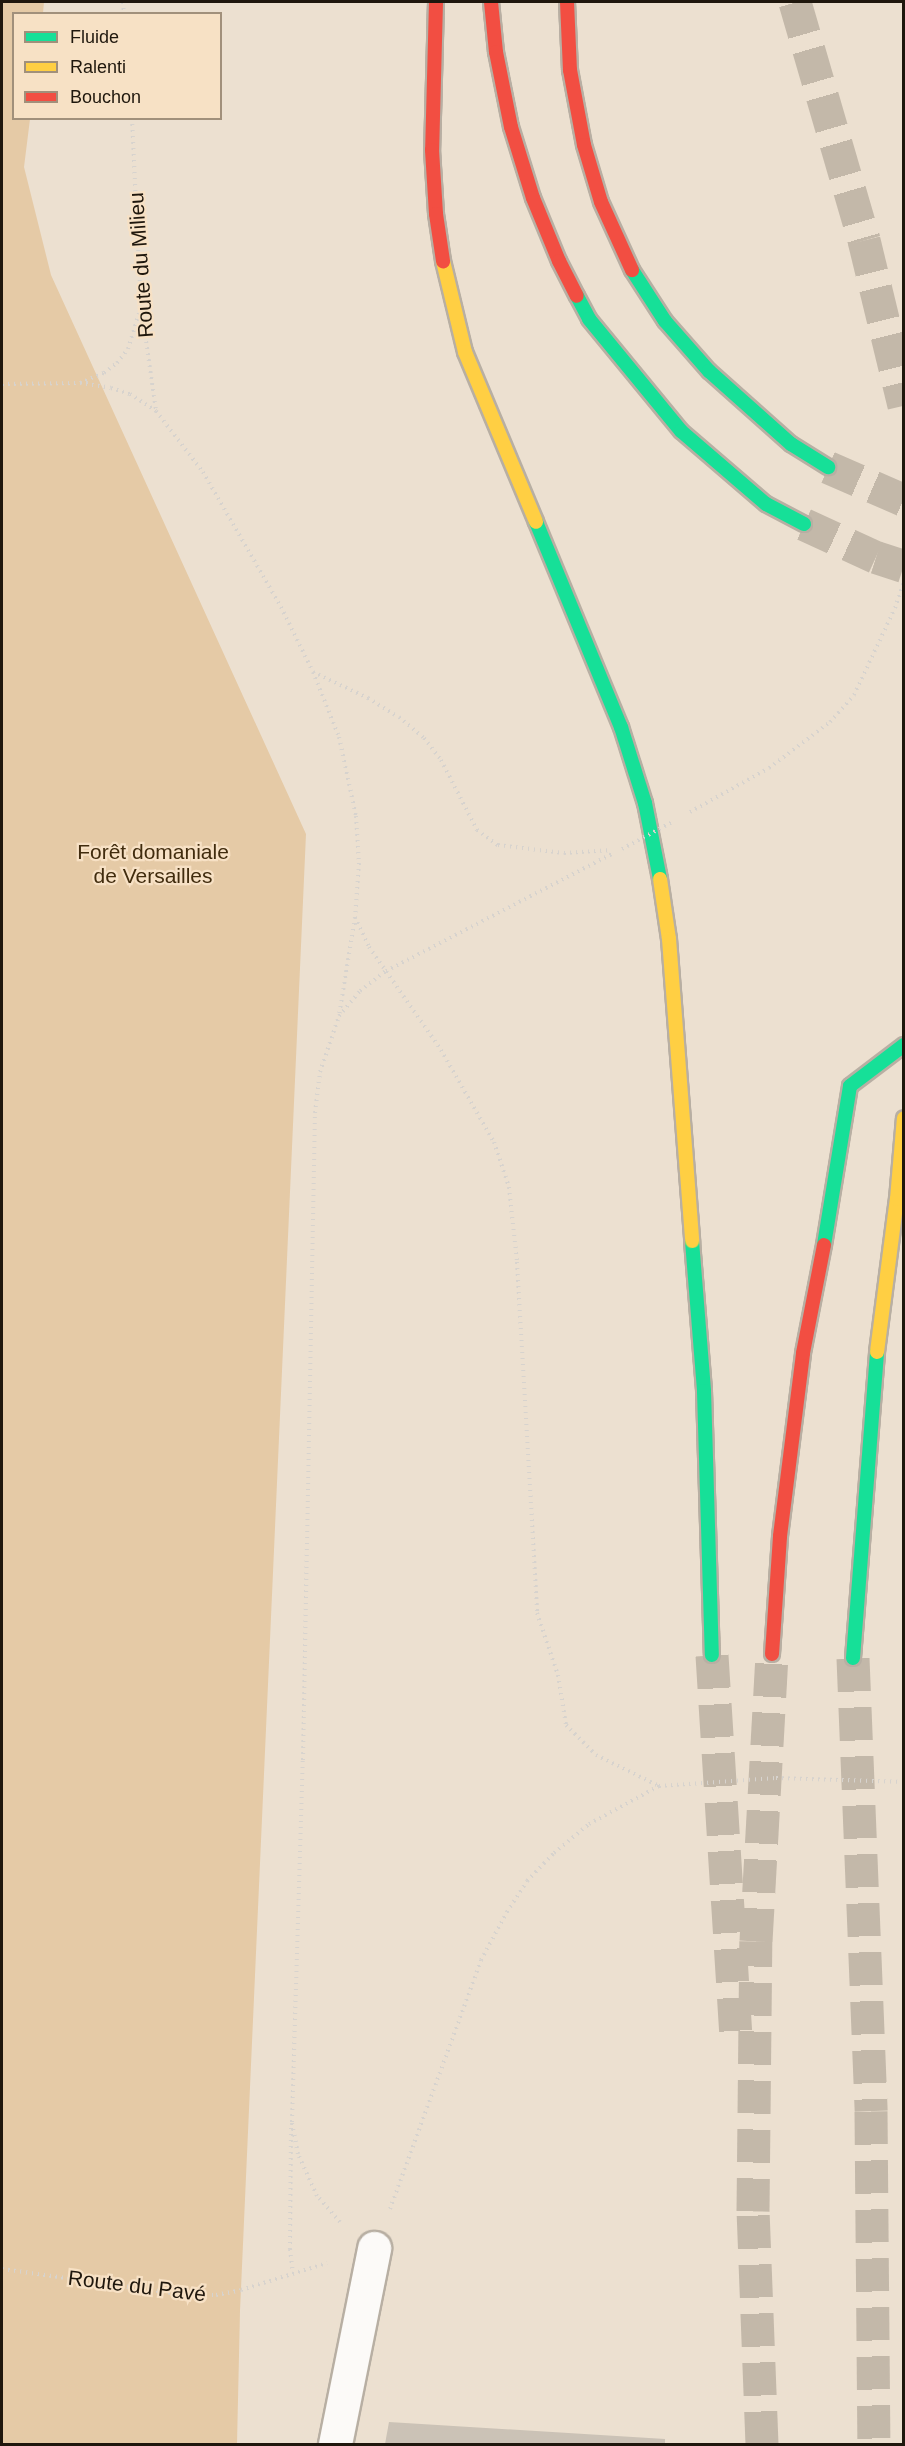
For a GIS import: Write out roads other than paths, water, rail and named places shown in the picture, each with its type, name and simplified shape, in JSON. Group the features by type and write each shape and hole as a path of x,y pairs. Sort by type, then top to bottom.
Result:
{"highway":[{"path":"436,2 432,150 436,214 446,278 465,352 621,727 645,803 659,873 669,939 703,1379 712,1655"},
{"path":"491,2 496,52 511,127 530,188 559,261 589,319 681,431 766,504 804,524"},
{"path":"567,2 570,70 584,145 601,202 631,269 665,321 709,371 791,444 828,467"},
{"path":"772,1654 780,1536 803,1353 831,1207 850,1086 903,1045"},
{"path":"852,1658 873,1386 897,1199 903,1118"}],"street":[{"path":"335,2445 374,2248"}],"tunnel":[{"path":"795,2 864,240 904,405"},
{"path":"828,467 904,500"},
{"path":"804,524 876,557 904,566"},
{"path":"762,2444 753,2211 756,1941 772,1654"},
{"path":"712,1655 736,2039"},
{"path":"853,1658 871,2111 874,2444"}],"park label":[{"name":"Forêt domaniale de Versailles","path":"153,864"}]}
